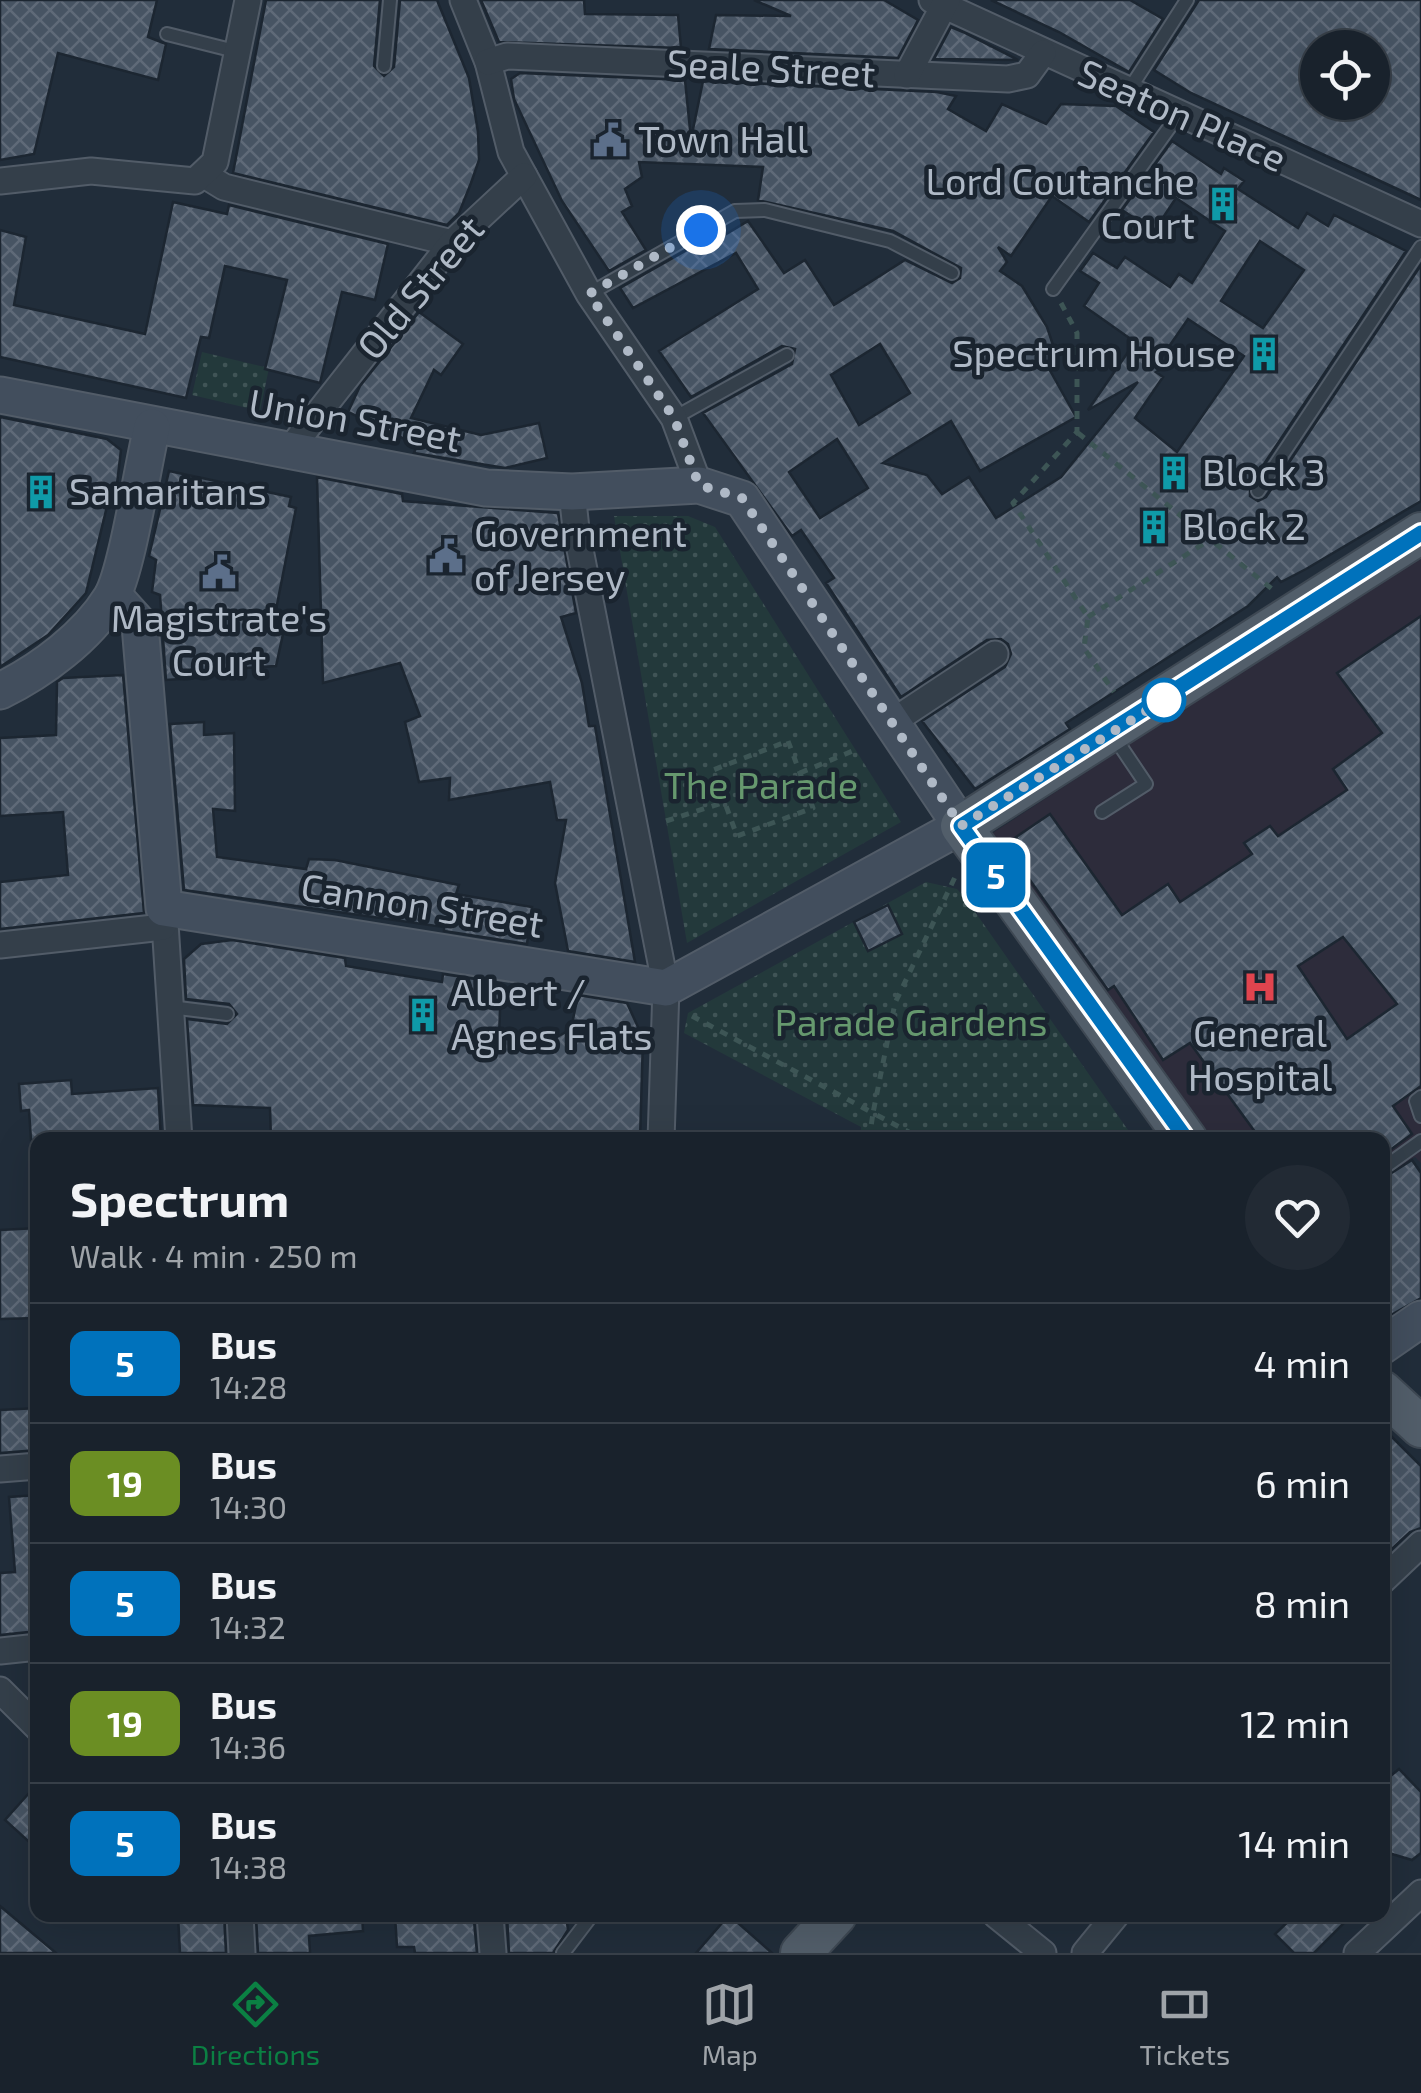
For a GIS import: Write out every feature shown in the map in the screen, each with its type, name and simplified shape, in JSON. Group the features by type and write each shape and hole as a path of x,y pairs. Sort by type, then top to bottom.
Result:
{"main road":[{"name":"Union Street","path":"0,394 152,427 486,488 572,492 699,485"},
{"path":"0,691 60,652 92,623 113,595 152,427"},
{"path":"699,485 742,498 961,826 1181,1132"},
{"path":"666,988 961,826 1421,533"},
{"path":"113,595 140,625 164,918"},
{"name":"Cannon Street","path":"164,918 666,988"},
{"path":"1390,1340 1421,1319"},
{"path":"1390,1398 1421,1427"},
{"path":"801,1953 830,1922"}],"street":[{"path":"0,181 91,171 195,182 211,169 248,0"},
{"path":"462,0 488,62 501,123 524,176 589,294 674,418 699,485"},
{"path":"908,76 941,2"},
{"name":"Seaton Place","path":"941,2 1043,53 1421,224"},
{"name":"Seale Street","path":"488,62 507,56 1008,79 1027,74 1043,53"},
{"path":"211,169 224,188 452,242"},
{"name":"Old Street","path":"287,453 452,242 524,176"},
{"path":"572,492 666,988 661,1132"},
{"path":"892,722 994,654"},
{"path":"0,945 164,918 178,1132"},
{"path":"0,1469 30,1467"},
{"path":"1390,1573 1421,1544"},
{"path":"0,1651 30,1648"},
{"path":"0,1690 30,1720"},
{"path":"1357,1953 1421,1893"},
{"path":"240,1922 242,1953"},
{"path":"491,1922 493,1953"},
{"path":"1004,1922 1042,1953"},
{"path":"1084,1953 1110,1922"}],"lane":[{"path":"384,66 390,0"},
{"path":"1128,92 1187,0"},
{"path":"167,34 238,52"},
{"path":"1053,289 1179,114"},
{"path":"589,294 735,211 765,210 890,241 952,273"},
{"path":"1258,491 1421,247"},
{"path":"674,418 786,355"},
{"path":"1102,812 1146,784 1122,726"},
{"path":"168,1007 184,1005 227,1014"},
{"path":"1421,1097 1416,1100 1421,1116"},
{"path":"1390,1163 1421,1141"},
{"path":"564,1953 587,1922"}],"path":[{"path":"1053,289 1077,334 1077,432 1013,503 1088,617 1084,648 1122,726"},
{"path":"1077,432 1302,612"},
{"path":"1088,617 1211,539"},
{"path":"788,741 800,773 813,808 738,836 712,770 788,741"},
{"path":"800,773 855,750"},
{"path":"666,821 725,802"},
{"path":"870,1132 895,1003 960,868 961,826"},
{"path":"666,988 688,1013 909,1132"}],"shaded area":[{"name":"General Hospital","path":"1421,554 1421,1163 1415,1157 1390,1174 1390,1132 1201,1132 991,834"}],"green space":[{"path":"202,352 269,368 260,411 192,395"},
{"name":"The Parade","path":"614,516 688,516 715,527 901,822 687,943"},
{"name":"Parade Gardens","path":"926,882 957,889 1129,1132 861,1132 861,1127 684,1033 688,1013"}],"building":[{"path":"0,0 157,0 148,37 166,44 158,80 58,53 34,154 0,160"},
{"path":"266,0 380,0 374,66 384,76 394,67 400,0 437,0 469,78 478,132 479,160 459,213 447,225 233,173"},
{"path":"481,0 584,0 585,14 678,15 681,48 499,42"},
{"path":"754,0 884,0 918,20 898,58 709,49 716,15 791,16"},
{"path":"991,0 1130,0 1163,19 1129,72 1059,32"},
{"path":"1199,0 1421,0 1421,200 1191,93 1154,70"},
{"path":"951,27 963,32 1018,60 934,59"},
{"path":"520,73 685,80 691,139 703,81 937,92 956,96 948,109 986,131 1002,104 1046,124 1061,104 1116,106 1154,132 1089,222 1052,196 1011,256 998,247 1007,262 1000,271 1022,286 1047,327 1058,360 1048,367 1076,417 980,471 951,421 883,463 927,475 942,494 969,477 996,518 1061,477 1138,382 1088,410 1135,342 1084,306 1099,283 1080,271 1093,253 1117,268 1125,257 1170,287 1179,274 1192,283 1225,231 1176,198 1154,231 1122,210 1172,141 1221,174 1224,168 1244,181 1238,189 1298,228 1307,213 1328,226 1334,215 1406,251 1250,485 1250,496 1258,501 1266,497 1421,265 1421,501 1306,569 1281,582 1277,577 1248,606 1066,723 1070,729 975,789 922,721 1005,667 1011,654 1008,644 1001,639 987,640 901,697 826,583 834,578 801,530 792,536 703,413 792,364 795,349 782,346 691,397 659,351 758,289 736,253 633,308 620,288 715,234 718,239 748,221 784,273 805,260 834,305 905,260 952,283 960,278 961,268 893,231 758,200 763,167 639,162 642,177 625,189 632,206 622,212 646,250 609,271 562,201 514,99 511,79","holes":["1260,241 1304,270 1263,328 1221,301","1188,319 1244,356 1177,452 1135,418 1163,377 1156,372 1166,366 1159,361","880,344 910,393 859,425 831,375","837,439 868,488 820,518 789,472"]},
{"path":"173,202 227,214 229,205 388,244 375,300 342,292 320,383 265,369 287,280 225,266 209,338 201,337 186,398 0,357 0,230 26,237 14,305 145,334"},
{"path":"419,312 463,344 441,375 434,370 411,418 481,435 539,423 547,458 505,468 414,453 417,445 348,412 360,386"},
{"path":"0,417 107,439 121,450 115,501 109,498 86,593 48,635 0,667"},
{"name":"Magistrate's Court","path":"169,471 291,497 289,506 296,508 272,630 283,634 276,666 196,671 196,678 166,680 160,595 152,592 156,560 149,556"},
{"path":"317,477 402,494 403,501 558,513 576,613 561,617 582,683 589,726 595,726 635,962 568,951 555,883 566,820 557,820 550,782 449,800 450,778 419,782 405,722 420,716 400,663 323,683"},
{"path":"1421,616 1421,1086 1393,1106 1412,1134 1390,1150 1390,1132 1255,1132 1190,1043 1163,1060 1114,986 1108,990 1010,852 1021,845 1016,837 1050,814 1122,915 1168,884 1180,902 1252,854 1244,843 1270,826 1278,836 1347,790 1333,769 1382,733 1337,673","holes":["1343,937 1397,1004 1347,1039 1298,966"]},
{"path":"123,675 144,913 0,929 0,882 68,875 63,812 0,816 0,738 56,735 57,682 63,678"},
{"path":"204,722 204,735 234,733 235,811 213,809 217,857 306,869 309,859 335,860 459,885 456,894 532,907 527,944 444,931 444,927 184,890 170,724"},
{"path":"888,905 902,934 868,951 854,922"},
{"path":"232,940 345,958 346,966 442,982 443,974 501,983 499,1038 543,1045 571,1029 578,995 627,1003 643,1038 640,1132 271,1132 270,1108 193,1105 187,1019 227,1024 237,1014 229,1004 186,999 184,959 201,944"},
{"path":"71,1080 72,1094 158,1088 161,1132 30,1132 29,1110 21,1111 19,1084"},
{"path":"1412,1160 1421,1173 1421,1298 1390,1315 1390,1174"},
{"path":"30,1228 30,1318 0,1319 0,1230"},
{"path":"30,1408 30,1451 0,1453 0,1410"},
{"path":"1390,1435 1421,1466 1421,1528 1410,1532 1390,1551"},
{"path":"30,1496 30,1632 0,1635 0,1573 15,1572 9,1497"},
{"path":"1399,1769 1421,1792 1421,1853 1412,1860 1390,1853 1390,1776"},
{"path":"30,1792 30,1843 5,1820"},
{"path":"0,1906 56,1953 0,1953"},
{"path":"178,1922 224,1922 226,1953 180,1953"},
{"path":"256,1922 362,1922 363,1931 309,1936 310,1953 258,1953"},
{"path":"395,1922 474,1922 477,1953 415,1953 414,1947 397,1947"},
{"path":"507,1922 567,1922 568,1930 553,1953 509,1953"},
{"path":"723,1922 737,1922 772,1953 696,1953"},
{"path":"1288,1922 1345,1922 1314,1953 1294,1953 1275,1934"}],"bus line":[{"name":"5","path":"1181,1132 961,826 1421,533"}],"place":[{"name":"Town Hall","path":"610,140"},
{"name":"Lord Coutanche Court","path":"1223,204"},
{"name":"Spectrum House","path":"1264,354"},
{"name":"Block 3","path":"1174,473"},
{"name":"Samaritans","path":"41,492"},
{"name":"Block 2","path":"1154,527"},
{"name":"Government of Jersey","path":"446,556"},
{"name":"Magistrate's Court","path":"219,572"},
{"name":"General Hospital","path":"1260,987"},
{"name":"Albert / Agnes Flats","path":"423,1015"}],"route":[{"path":"701,230 589,294 674,418 699,485 742,498 961,826 1164,700"}]}
